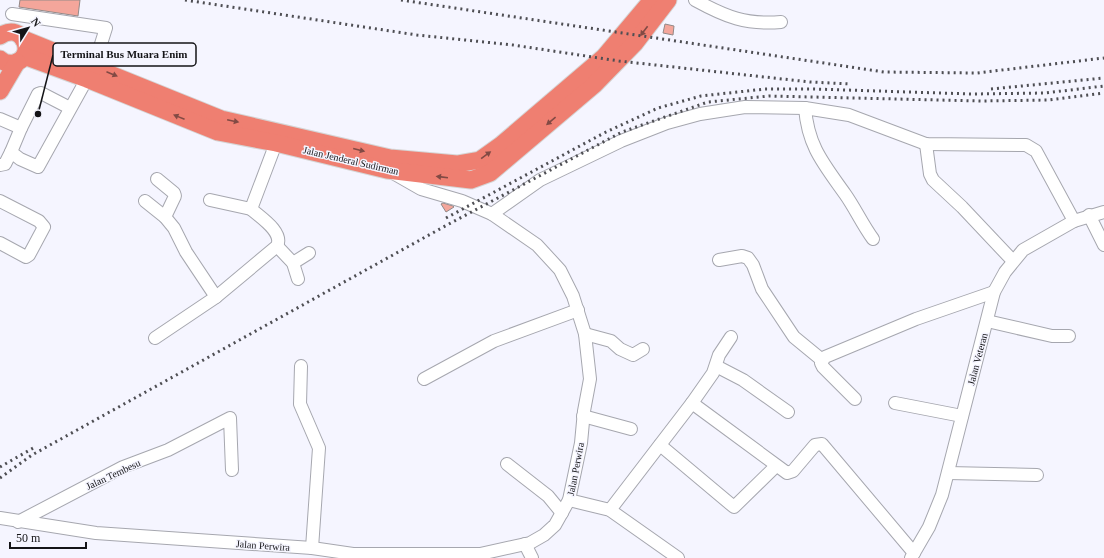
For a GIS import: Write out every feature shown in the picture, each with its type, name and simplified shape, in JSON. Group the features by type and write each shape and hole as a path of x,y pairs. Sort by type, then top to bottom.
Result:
{"highway":[{"name":"Jalan Jenderal Sudirman","path":"9,61 91,73 221,119 389,164 457,164 480,160 501,145 604,58 652,0"},
{"name":"Jalan Jenderal Sudirman","path":"0,36 10,32 20,35 24,39 91,73 218,132 471,180 490,173 594,85 635,43 668,0"},
{"path":"0,91 9,61 26,47 24,39"}],"street":[{"path":"695,0 716,11 746,22 762,24 781,22"},
{"path":"11,152 20,159 38,167 91,73 106,28 12,14"},
{"path":"0,165 5,164 38,94 41,93 70,108"},
{"path":"492,214 540,180 622,141 668,123 700,114 745,107 805,108 849,115 926,144 1026,145 1032,147 1036,151 1074,221"},
{"path":"805,108 807,128 823,164 846,195 873,239"},
{"path":"0,119 21,128"},
{"path":"251,209 276,143"},
{"path":"926,144 930,174 933,180 962,207 1013,261"},
{"name":"Jalan Perwira","path":"0,518 96,533 312,548 351,556 480,556 525,544 544,535 555,525 569,500 581,443 583,416 590,379 585,334 570,289 560,270 537,245 492,214 462,201 421,189 389,164"},
{"path":"157,179 174,193 175,196 165,217"},
{"path":"155,338 216,297 277,246 278,238 276,232 251,209 210,200"},
{"path":"145,201 165,217 174,228 186,252 216,297"},
{"path":"0,243 26,257 29,255 44,227 39,221 1,203"},
{"name":"Jalan Veteran","path":"912,556 929,527 942,495 994,292 1013,261 1023,250 1074,221 1089,215 1104,212"},
{"path":"1089,215 1104,245"},
{"path":"277,246 292,263 298,279"},
{"path":"292,263 309,254"},
{"path":"719,260 742,256 748,258 753,265 762,289 794,337 822,360 823,367 855,399"},
{"path":"822,360 830,354 916,319 994,292"},
{"path":"424,379 494,342 578,310"},
{"path":"987,320 1046,335 1069,336"},
{"path":"585,334 611,341 620,349 633,355 643,348"},
{"path":"610,510 692,404 713,373 719,355 731,337"},
{"path":"301,366 300,404 319,448 312,548"},
{"path":"716,366 743,380 788,412"},
{"path":"895,403 962,416"},
{"path":"692,404 787,473 793,471 815,445 822,444 912,556"},
{"path":"583,416 631,428"},
{"name":"Jalan Tembesu","path":"18,522 123,467 168,450 230,418 232,470"},
{"path":"660,445 734,507 776,466"},
{"path":"507,464 548,496 562,513"},
{"path":"948,473 1037,475"},
{"path":"569,500 610,510 678,558"},
{"path":"525,544 532,558"}],"building":[{"path":"20,0 80,0 78,16 19,7"},
{"path":"665,24 674,26 673,35 663,33"},
{"path":"443,203 454,207 446,212 441,204"}],"railway":[{"path":"185,0 417,35 513,45 619,61 810,82 851,84"},
{"path":"401,0 884,72 977,73 1104,58"},
{"path":"991,89 1104,78"},
{"path":"446,218 604,133 658,108 701,96 765,89 972,94 1045,93 1104,86"},
{"path":"0,478 32,455 447,225 622,132 708,102 769,96 981,101 1049,100 1104,93"},
{"path":"0,467 35,447"}],"place":[{"name":"Terminal Bus Muara Enim","path":"38,114"}]}
